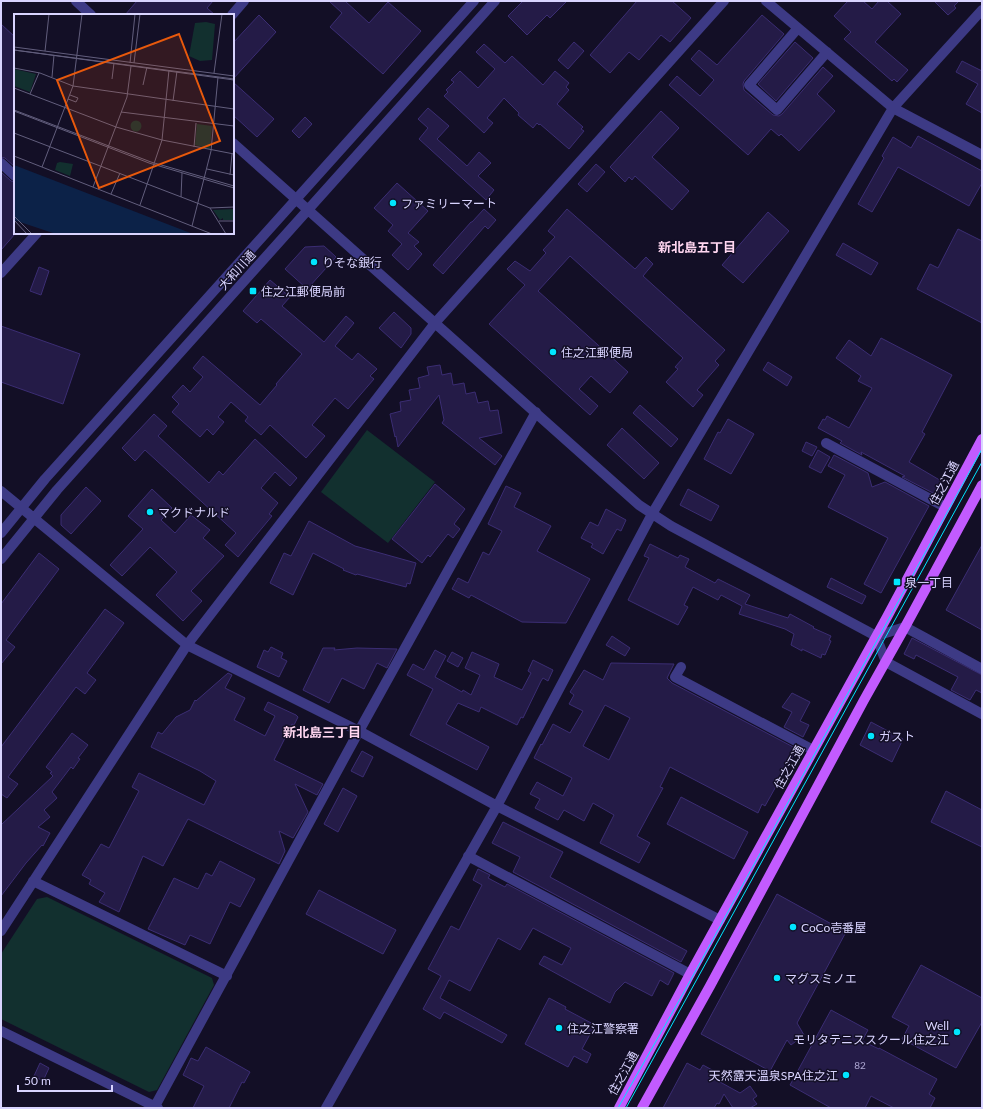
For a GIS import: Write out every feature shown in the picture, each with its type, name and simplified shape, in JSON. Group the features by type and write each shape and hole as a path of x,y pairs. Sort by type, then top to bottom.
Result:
{"main road":[{"name":"住之江通","path":"619,1108 690,974 876,636 982,439"},
{"path":"642,1108 710,986 982,485"}],"street":[{"path":"76,1 90,14"},
{"path":"233,14 244,1"},
{"name":"大和川通","path":"1,533 45,479 474,1"},
{"name":"大和川通","path":"1,559 58,490 495,1"},
{"path":"1,931 187,645 435,323 724,1"},
{"path":"766,1 893,108 982,155"},
{"path":"326,1108 497,806 652,514 893,108 982,10"},
{"path":"798,28 749,85 776,110 827,52"},
{"path":"234,144 639,505 671,526 876,636 886,662 982,714"},
{"path":"1,163 14,175"},
{"path":"1,273 36,234"},
{"path":"1,1031 155,1107 359,731 536,412"},
{"path":"826,442 946,507"},
{"path":"1,491 187,645 359,731 497,806 720,920"},
{"path":"876,636 905,628 982,669"},
{"path":"681,667 675,677 813,750"},
{"path":"468,856 690,974"},
{"path":"33,881 227,976"}],"green space":[{"path":"367,430 435,482 388,543 321,492"},
{"path":"47,897 212,978 214,985 157,1090 149,1092 1,1019 1,954 37,899"}],"building":[{"path":"137,1 213,1 207,8 214,14 126,14"},
{"path":"329,1 345,1 369,23 388,2 421,31 383,74 330,27 342,13"},
{"path":"523,1 567,1 550,18 547,15 527,35 508,16"},
{"path":"637,1 672,1 691,18 670,42 661,35 639,60 629,52 610,73 590,55"},
{"path":"848,1 863,1 872,9 879,1 887,1 901,14 875,42 908,70 897,82 894,79 892,81 844,39 851,32 834,16"},
{"path":"934,1 959,1 954,6 956,8 948,15"},
{"path":"259,15 276,32 234,78 234,42"},
{"path":"762,15 784,34 743,84 744,90 773,115 779,116 782,114 823,67 833,76 817,94 835,111 799,151 781,134 779,136 771,129 748,155 669,85 677,76 700,96 714,80 691,59 699,50 717,65"},
{"path":"1,24 14,36 14,166 5,158 1,157"},
{"path":"574,42 584,51 568,69 558,60"},
{"path":"795,42 813,58 776,101 758,84"},
{"path":"484,44 505,63 512,56 543,85 555,71 569,83 566,87 569,90 557,104 583,127 581,129 584,131 569,149 540,124 539,125 537,123 533,128 518,115 519,113 504,98 487,118 493,123 484,133 444,96 448,92 446,90 454,82 451,80 460,71 478,88 495,69 476,52"},
{"path":"962,61 982,71 982,113 966,104 978,84 956,72"},
{"path":"234,83 274,119 257,137 234,116"},
{"path":"428,108 449,126 437,139 467,166 479,152 491,163 478,176 494,190 486,200 419,139 428,128 418,119"},
{"path":"661,111 679,128 652,157 689,191 672,210 635,176 632,180 629,177 625,182 610,167"},
{"path":"305,117 312,124 299,138 292,131"},
{"path":"918,136 982,171 982,183 969,206 898,167 872,212 858,204 884,158 882,156 893,137 911,148"},
{"path":"596,164 605,172 587,192 578,184"},
{"path":"1,172 11,181 14,182 15,234 1,250"},
{"path":"397,183 428,211 408,233 419,242 414,246 422,254 408,270 392,255 402,244 388,231 393,225 374,208"},
{"path":"484,209 496,220 488,229 485,226 443,274 433,265"},
{"path":"567,209 635,269 646,257 653,264 643,276 725,350 715,361 719,365 697,390 703,395 693,407 666,382 678,369 675,367 683,358 570,256 538,291 628,372 610,393 591,376 579,389 598,406 590,415 489,324 525,285 507,269 515,261 530,271 546,253 543,250 555,237 548,231"},
{"path":"768,212 789,231 743,283 722,265"},
{"path":"958,229 982,241 982,323 917,289 930,264 938,268"},
{"path":"843,243 878,263 871,275 836,255"},
{"path":"324,246 336,257 309,287 305,287 285,269 305,247"},
{"path":"39,267 49,271 41,295 30,291"},
{"path":"270,280 290,297 282,306 324,342 346,316 354,323 335,346 352,360 358,353 377,369 370,376 374,379 348,409 335,398 312,425 325,436 306,458 270,425 261,435 245,421 248,417 231,402 218,417 224,422 213,435 207,429 200,437 172,412 179,404 172,397 183,385 190,392 203,377 193,368 203,356 260,405 302,354 261,319 257,323 243,311"},
{"path":"394,312 411,328 411,334 401,348 379,328"},
{"path":"1,326 80,354 63,404 1,382"},
{"path":"881,338 952,375 922,432 925,434 909,462 943,482 937,494 902,477 905,476 861,452 862,455 840,443 842,441 818,428 823,419 825,420 827,416 849,428 872,388 858,381 861,376 836,358 849,340 871,356"},
{"path":"768,362 792,377 787,386 763,370"},
{"path":"440,365 442,375 451,373 453,385 464,383 466,394 475,392 478,403 488,401 490,411 498,410 502,433 479,438 502,456 495,465 442,423 444,420 439,395 398,447 390,414 401,411 400,402 411,400 409,390 420,388 418,378 429,375 427,367"},
{"path":"640,405 678,439 671,447 633,413"},
{"path":"154,414 167,426 158,436 209,483 219,471 223,475 255,439 297,478 290,486 275,472 261,488 278,503 269,514 272,516 238,557 225,545 236,533 145,450 135,461 122,448"},
{"path":"728,419 754,434 731,474 704,459 718,432 720,433"},
{"path":"622,428 659,463 644,479 607,445"},
{"path":"806,442 817,447 812,456 802,451"},
{"path":"818,450 830,457 821,473 809,467"},
{"path":"834,455 868,473 872,487 885,482 929,506 881,593 864,584 888,538 828,507 845,475 828,466"},
{"path":"435,484 465,509 454,524 460,529 453,538 448,534 430,557 428,555 422,563 392,539"},
{"path":"506,486 521,493 514,507 551,526 537,551 590,579 566,623 522,622 471,595 469,598 452,589 458,578 468,583 483,552 489,555 502,531 488,524"},
{"path":"86,487 101,501 71,534 61,525 61,515"},
{"path":"152,489 172,508 161,520 175,533 191,515 210,530 203,538 224,556 191,591 202,601 183,621 156,595 177,572 150,547 122,576 110,565 143,529 128,516"},
{"path":"688,489 719,506 711,521 680,505"},
{"path":"606,509 626,520 621,531 617,529 603,554 591,547 593,544 581,538 590,522 598,526"},
{"path":"309,521 355,546 416,563 410,584 407,583 406,587 357,574 356,575 343,570 344,569 313,553 293,595 270,583 284,553 291,556"},
{"path":"650,544 678,558 680,555 689,559 685,567 715,583 718,579 750,595 745,604 788,618 790,614 814,627 813,628 831,636 829,640 831,641 825,655 822,654 821,658 802,649 802,651 791,645 794,634 785,629 739,614 742,606 721,595 718,600 693,587 684,605 688,607 678,625 628,600 649,558 644,556"},
{"path":"982,545 982,630 946,610"},
{"path":"39,553 59,569 6,640 15,647 1,664 1,604"},
{"path":"831,578 866,596 862,604 827,587"},
{"path":"105,609 124,623 87,673 96,680 85,694 76,687 8,777 18,784 7,798 1,794 1,747"},
{"path":"612,636 630,648 625,656 606,645"},
{"path":"912,638 982,675 982,693 976,690 970,700 951,690 958,677 916,655 914,659 904,654"},
{"path":"271,647 283,653 281,658 287,661 279,677 257,667 264,650 268,652"},
{"path":"323,648 335,648 334,650 357,648 397,649 387,668 377,663 364,689 342,678 329,703 303,690"},
{"path":"435,650 446,656 435,677 462,692 463,690 471,695 480,675 465,668 472,652 499,664 494,677 522,690 531,673 528,671 533,660 553,670 548,681 543,678 541,681 523,718 521,717 517,725 481,707 479,712 458,703 446,724 489,747 477,770 410,735 433,689 407,675 413,664 424,670"},
{"path":"452,652 463,658 458,667 447,661"},
{"path":"611,663 674,664 667,678 672,683 797,749 765,806 762,804 758,813 670,767 660,787 663,788 637,836 650,843 639,863 600,843 614,815 593,803 584,821 564,810 558,820 535,808 540,799 530,794 537,782 563,796 572,778 534,758 553,724 570,733 583,711 569,704 574,695 570,692 584,670 603,680","holes":["605,705 630,718 609,760 583,746"]},
{"path":"228,673 232,675 225,688 245,698 234,720 265,736 275,716 264,710 268,702 296,715 298,717 294,725 292,724 274,760 323,784 317,795 295,784 308,812 293,838 279,831 285,851 279,864 188,819 163,866 143,856 119,912 99,902 105,893 89,884 91,880 82,875 101,844 109,848 139,791 132,787 139,773 204,805 216,781 200,771 151,747 158,732 162,734 176,717 190,710 195,700 196,701"},
{"path":"792,693 810,702 800,721 809,725 803,737 784,727 792,712 782,707"},
{"path":"871,722 903,739 892,762 860,745"},
{"path":"72,733 88,745 78,758 80,759 73,769 71,767 52,792 57,798 44,810 50,817 38,827 50,833 43,846 42,845 26,863 1,896 1,825 53,776 50,773 52,772 46,767"},
{"path":"362,751 373,757 363,777 351,771"},
{"path":"343,788 357,796 338,832 324,824"},
{"path":"946,791 982,810 982,847 931,822"},
{"path":"681,797 748,832 734,859 667,824"},
{"path":"503,822 563,852 550,877 687,951 681,962 513,872 520,857 492,843"},
{"path":"220,861 255,879 240,907 230,902 210,944 190,935 185,945 148,929 174,878 198,889 206,873 212,876"},
{"path":"478,869 490,875 488,878 505,887 507,884 674,973 668,985 660,980 652,996 625,982 615,992 610,1003 539,964 544,956 562,965 571,948 533,928 520,950 498,938 470,991 449,980 440,998 507,1035 502,1043 444,1012 440,1019 423,1009 441,976 428,969 451,926 459,930 482,885 473,880"},
{"path":"319,890 396,930 383,954 306,914"},
{"name":"マグスミノエ","path":"777,894 846,932 797,1023 804,1035 791,1045 787,1040 770,1071 701,1034"},
{"path":"921,965 982,998 982,1022 956,1068 902,1039 909,1026 892,1017"},
{"path":"549,998 566,1007 565,1009 595,1025 582,1049 591,1054 587,1063 574,1056 568,1067 525,1044"},
{"path":"831,1010 868,1030 862,1041 879,1048 937,1079 929,1094 935,1098 930,1108 894,1108 871,1096 865,1108 831,1108 790,1085"},
{"path":"206,1047 250,1072 244,1083 242,1082 229,1108 193,1108 204,1086 183,1075 191,1058 198,1061"},
{"path":"40,1063 49,1068 43,1081 34,1076"},
{"path":"687,1063 700,1070 703,1065 714,1071 711,1077 740,1093 750,1086 757,1096 753,1099 757,1104 750,1108 733,1108 724,1094 719,1104 717,1103 714,1108 663,1108"}],"tram line":[{"path":"618,1108 684,992 982,449"},
{"path":"626,1108 982,462"}],"place":[{"name":"ファミリーマート","path":"393,203"},
{"name":"りそな銀行","path":"314,262"},
{"name":"住之江郵便局前","path":"253,291"},
{"name":"住之江郵便局","path":"553,352"},
{"name":"マクドナルド","path":"150,512"},
{"name":"泉一丁目","path":"897,582"},
{"name":"ガスト","path":"871,736"},
{"name":"CoCo壱番屋","path":"793,927"},
{"name":"マグスミノエ","path":"777,978"},
{"name":"住之江警察署","path":"559,1028"},
{"name":"Well モリタテニススクール住之江","path":"957,1032"},
{"name":"天然露天溫泉SPA住之江","path":"846,1075"}],"district":[{"name":"新北島五丁目","path":"697,247"},
{"name":"新北島三丁目","path":"322,732"}]}
